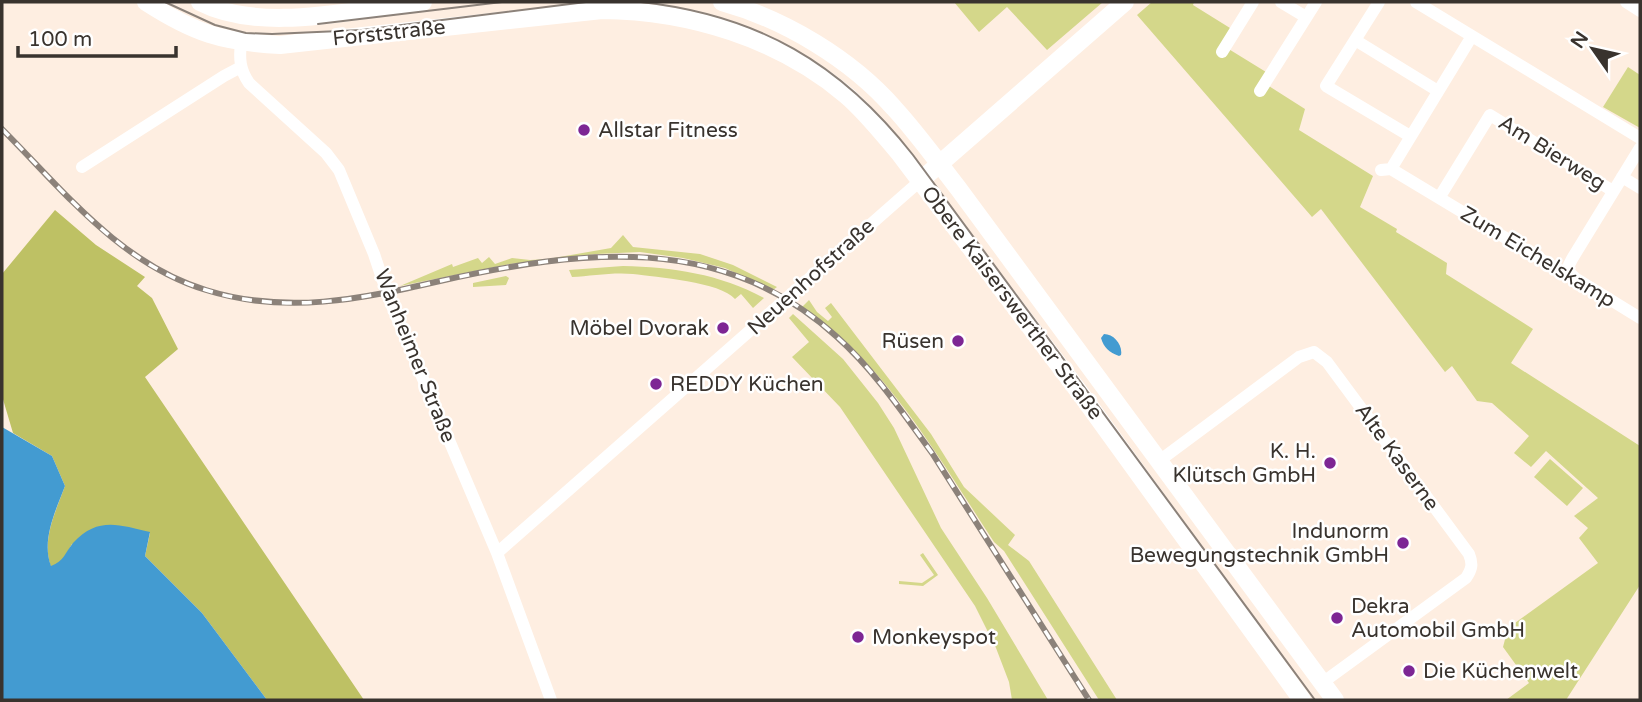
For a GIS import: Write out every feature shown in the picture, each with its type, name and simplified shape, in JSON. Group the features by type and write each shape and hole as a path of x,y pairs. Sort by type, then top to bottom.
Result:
{"street":[{"name":"Forststraße","path":"146,2 187,27 218,38 240,43 280,45 602,10 641,10"},
{"name":"Forststraße","path":"200,2 234,15 266,19 423,2"},
{"name":"Obere Kaiserswerther Straße","path":"722,2 782,24 820,47 857,73 893,106 940,165 1335,700"},
{"name":"Neuenhofstraße","path":"497,553 1125,2"},
{"path":"1222,52 1253,2"},
{"path":"1281,2 1306,17"},
{"path":"1260,91 1316,2"},
{"path":"1379,2 1326,86 1410,136"},
{"path":"1416,2 1640,138"},
{"path":"1626,2 1640,11"},
{"name":"Obere Kaiserswerther Straße","path":"641,10 727,30 765,44 806,66 846,95 873,121 1075,386 1302,700"},
{"name":"Zum Eichelskamp","path":"1472,36 1410,136 1386,169 1562,272 1569,272 1639,315"},
{"path":"1355,40 1438,91"},
{"path":"82,167 241,67 240,43"},
{"name":"Wanheimer Straße","path":"241,67 249,83 326,153 339,170 374,254 389,299 497,553 551,700"},
{"name":"Zum Eichelskamp","path":"1439,198 1490,115"},
{"name":"Am Bierweg","path":"1490,115 1613,191"},
{"name":"Am Bierweg","path":"1569,272 1572,258 1640,148"},
{"path":"1622,177 1640,188"},
{"name":"Alte Kaserne","path":"1159,461 1299,357 1314,352 1327,362 1469,554 1471,571 1456,585 1322,683"}],"green space":[{"path":"954,2 1103,2 1047,50 1007,7 979,32"},
{"path":"1152,2 1194,2 1193,5 1230,28 1227,48 1266,72 1269,86 1305,109 1299,130 1373,176 1360,207 1447,263 1446,274 1533,329 1511,363 1640,446 1640,585 1566,700 1506,700 1529,683 1503,647 1508,628 1598,563 1579,538 1588,528 1574,516 1598,498 1546,451 1531,467 1514,453 1529,436 1492,403 1477,401 1452,366 1445,372 1321,209 1312,217 1137,15"},
{"path":"1628,67 1640,75 1640,128 1603,107"},
{"path":"55,210 96,245 145,277 137,286 152,298 178,349 145,377 364,700 267,700 202,613 145,556 150,533 72,544 62,562 51,567 48,557 49,536 65,486 52,456 13,433 2,396 2,274"},
{"path":"623,235 633,247 700,254 733,265 777,287 773,290 725,268 640,252 510,264 400,286 452,264 453,267 478,258 482,263 489,257 495,264 512,258 548,259 611,248"},
{"path":"623,266 695,273 730,283 764,298 753,308 741,294 735,299 728,293 703,284 625,274 572,277 569,270"},
{"path":"506,276 509,278 506,285 473,287 473,283"},
{"path":"809,300 817,312 828,321 832,317 825,308 831,303 931,434 964,487 1015,535 1008,545 1029,561 1117,700 1099,700 1004,551 994,542 909,414 859,355 802,307"},
{"path":"793,314 843,359 878,403 894,428 941,528 1048,700 1012,700 1009,682 996,648 975,606 840,407 792,357 809,342 789,318"},
{"path":"1550,459 1583,488 1567,506 1534,477"},
{"path":"923,553 938,575 923,586 899,584 899,581 922,583 934,575 920,555"}],"water":[{"path":"1104,334 1117,341 1121,355 1105,347 1101,338"},
{"path":"2,427 52,456 65,486 49,536 48,556 51,566 62,559 82,534 91,529 119,525 150,532 145,556 202,613 267,700 2,700"}],"tram line":[{"path":"165,2 215,25 246,33 272,34 362,30 586,2"},
{"path":"318,24 502,2"},
{"path":"641,2 723,18 759,32 794,49 857,94 913,155 1315,700"}],"railway":[{"path":"2,129 71,200 120,244 175,278 236,298 265,302 323,302 381,294 492,270 597,257 648,258 697,265 746,279 792,303 851,350 899,407 932,453 1089,700"}],"place":[{"name":"Allstar Fitness","path":"584,130"},
{"name":"Möbel Dvorak","path":"723,328"},
{"name":"Rüsen","path":"958,341"},
{"name":"REDDY Küchen","path":"656,384"},
{"name":"K. H. Klütsch GmbH","path":"1330,463"},
{"name":"Indunorm Bewegungstechnik GmbH","path":"1403,543"},
{"name":"Dekra Automobil GmbH","path":"1337,618"},
{"name":"Monkeyspot","path":"858,637"},
{"name":"Die Küchenwelt","path":"1409,671"}]}
